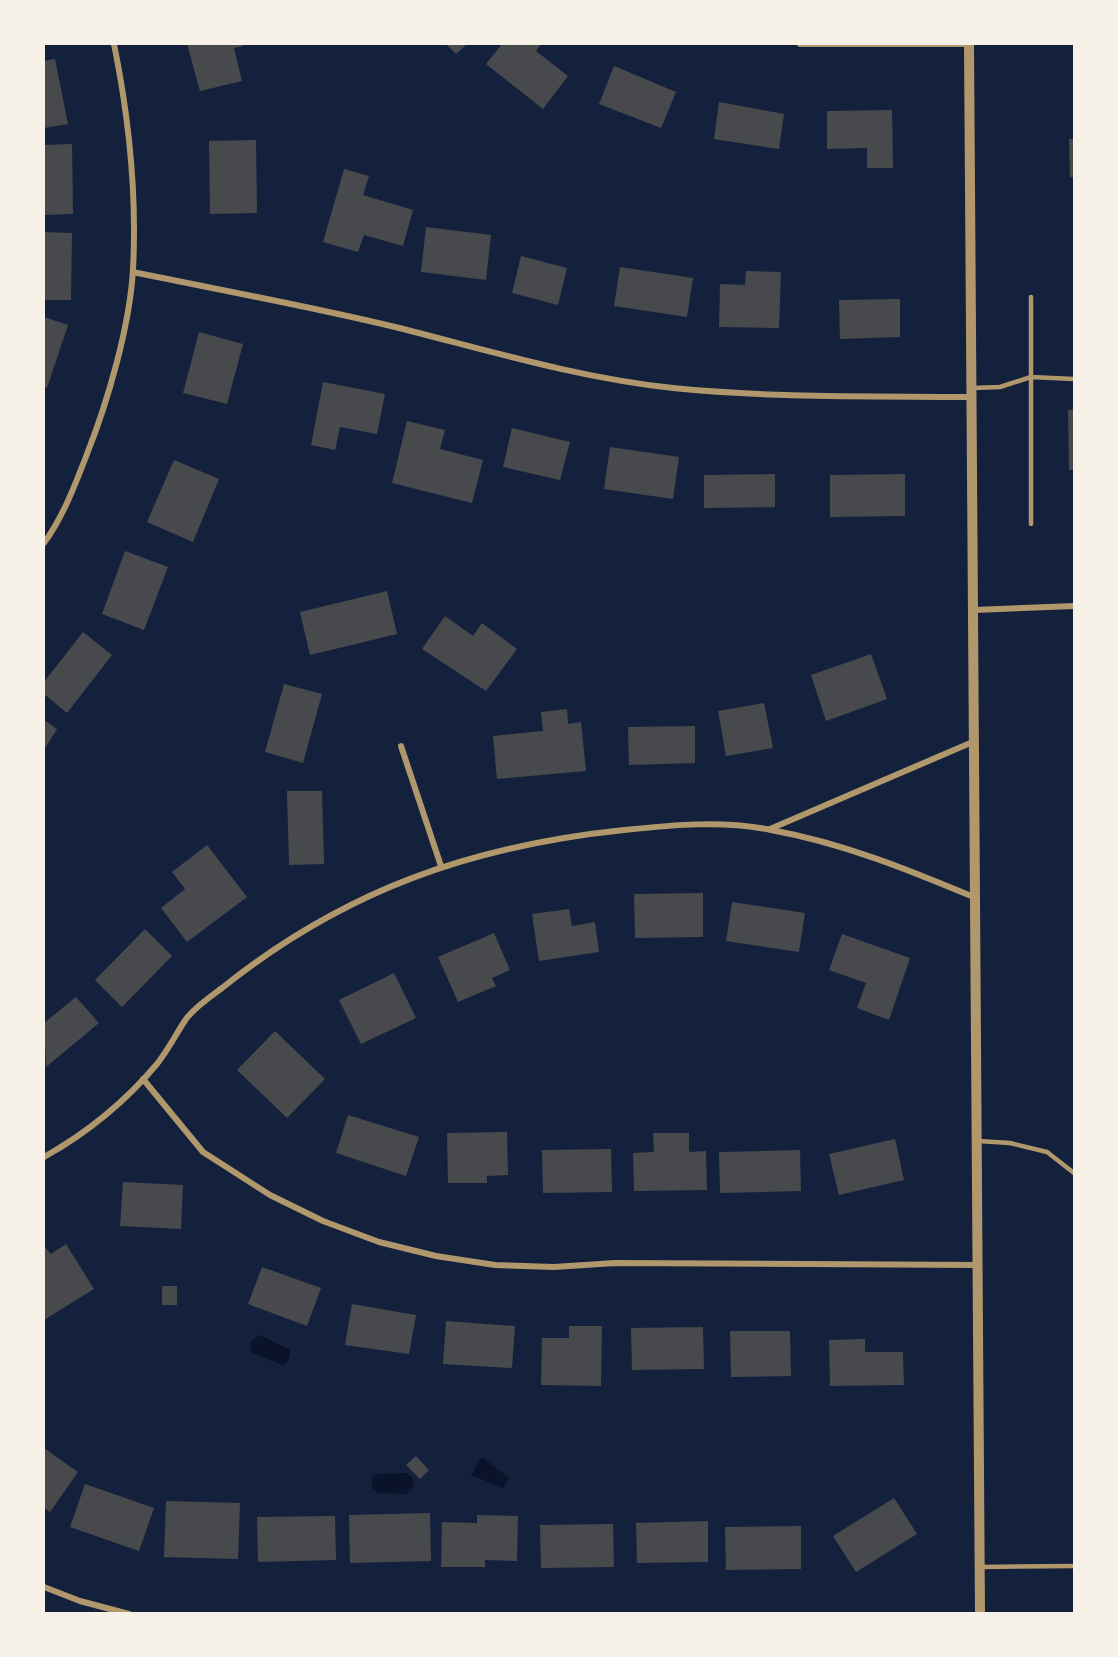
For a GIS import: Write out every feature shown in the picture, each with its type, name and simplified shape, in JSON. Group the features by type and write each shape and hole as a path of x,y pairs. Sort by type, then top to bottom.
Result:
{"street":[{"path":"44,543 67,503 96,432 118,357 133,272 134,208 130,147 114,44"},
{"path":"800,44 969,44 981,1614"},
{"path":"133,272 394,327 452,344 569,371 673,388 808,395 973,392"},
{"path":"974,610 1074,606"},
{"path":"770,829 976,741"},
{"path":"401,746 441,866"},
{"path":"44,1157 103,1118 143,1079 168,1049 188,1017 261,958 303,930 370,894 441,866 507,848 581,834 666,826 731,825 770,829 843,847 976,898"},
{"path":"143,1079 203,1152 270,1195 345,1230 379,1242 436,1256 495,1265 554,1267 615,1263 979,1265"},
{"path":"44,1587 80,1601 129,1614"}],"lane":[{"path":"1031,297 1031,524"},
{"path":"973,392 1000,387 1030,377 1074,379"},
{"path":"978,1141 1010,1143 1047,1152 1074,1173"},
{"path":"980,1567 1074,1566"}],"water":[{"path":"260,1335 290,1350 286,1364 282,1365 251,1352 251,1341"},
{"path":"482,1457 509,1478 503,1488 471,1475"},
{"path":"407,1473 413,1478 413,1488 407,1494 378,1493 372,1488 372,1477 376,1474"}],"building":[{"path":"187,44 242,44 243,46 234,48 242,81 200,91"},
{"path":"446,44 467,44 456,54"},
{"path":"502,44 541,44 536,51 568,76 543,109 486,64"},
{"path":"55,59 68,124 44,128 44,61"},
{"path":"614,66 676,92 661,128 599,104"},
{"path":"719,102 784,114 779,149 714,139"},
{"path":"892,110 893,168 867,168 867,148 827,149 827,111"},
{"path":"1069,139 1074,139 1074,177 1070,177"},
{"path":"256,140 257,213 210,214 209,141"},
{"path":"72,144 73,214 44,215 44,145"},
{"path":"344,169 369,176 363,195 413,210 403,246 364,235 358,252 323,242"},
{"path":"426,227 491,235 486,280 421,272"},
{"path":"44,232 72,233 71,300 44,300"},
{"path":"521,256 567,268 558,305 512,293"},
{"path":"620,267 693,278 687,317 614,306"},
{"path":"746,271 781,272 779,328 719,327 720,284 745,285"},
{"path":"900,299 900,337 840,339 839,300"},
{"path":"44,317 68,325 47,388 44,387"},
{"path":"199,332 243,344 227,404 183,393"},
{"path":"323,382 385,394 377,434 340,427 335,450 311,445"},
{"path":"1074,409 1074,470 1069,470 1068,410"},
{"path":"407,421 445,430 440,449 483,460 472,503 392,483"},
{"path":"512,428 570,442 560,480 503,467"},
{"path":"610,447 679,457 673,499 604,489"},
{"path":"174,460 219,479 193,542 147,522"},
{"path":"775,474 775,507 704,508 704,475"},
{"path":"905,474 905,516 830,517 830,475"},
{"path":"125,551 168,567 144,630 102,614"},
{"path":"387,591 397,634 310,655 300,612"},
{"path":"445,616 473,636 482,623 517,649 486,691 422,649"},
{"path":"83,632 112,655 67,713 44,694 44,682"},
{"path":"871,654 887,699 826,721 811,675"},
{"path":"284,684 322,694 303,763 265,752"},
{"path":"764,703 773,748 726,756 718,711"},
{"path":"567,709 568,724 581,722 586,771 497,779 493,736 543,731 541,712"},
{"path":"44,720 57,729 44,750"},
{"path":"695,726 695,763 629,765 628,727"},
{"path":"287,791 322,791 324,864 289,865"},
{"path":"207,845 247,897 187,942 161,908 185,889 172,872"},
{"path":"703,893 703,937 635,938 634,894"},
{"path":"732,902 805,913 799,952 726,941"},
{"path":"569,909 572,926 595,922 599,952 539,961 532,914"},
{"path":"145,929 172,956 122,1007 95,980"},
{"path":"494,933 510,970 492,978 496,986 458,1002 438,957"},
{"path":"842,934 910,958 889,1020 857,1008 866,983 829,970"},
{"path":"394,973 416,1018 361,1044 339,1000"},
{"path":"76,997 99,1023 46,1067 44,1023"},
{"path":"275,1031 325,1079 287,1118 237,1070"},
{"path":"348,1115 419,1137 406,1176 336,1153"},
{"path":"507,1132 508,1175 487,1176 487,1183 448,1183 447,1133"},
{"path":"653,1133 689,1133 689,1152 706,1151 707,1190 634,1191 633,1153 654,1152"},
{"path":"895,1139 904,1180 839,1195 829,1154"},
{"path":"611,1149 612,1192 543,1193 542,1150"},
{"path":"800,1150 801,1191 720,1193 719,1152"},
{"path":"123,1182 183,1185 181,1229 120,1226"},
{"path":"66,1244 94,1289 44,1320 44,1246 51,1254"},
{"path":"262,1267 321,1288 307,1326 248,1304"},
{"path":"162,1286 177,1286 177,1305 162,1305"},
{"path":"352,1304 416,1315 409,1354 345,1345"},
{"path":"446,1321 515,1326 512,1368 443,1364"},
{"path":"569,1326 602,1326 601,1386 541,1385 542,1338 569,1338"},
{"path":"703,1327 704,1369 632,1370 631,1328"},
{"path":"730,1331 790,1331 791,1376 731,1377"},
{"path":"865,1339 865,1352 903,1352 904,1385 830,1386 829,1340"},
{"path":"44,1448 78,1472 50,1512 44,1508"},
{"path":"416,1456 429,1470 420,1479 406,1465"},
{"path":"85,1484 154,1508 139,1551 70,1527"},
{"path":"894,1498 917,1534 856,1572 833,1536"},
{"path":"166,1501 240,1503 238,1559 164,1557"},
{"path":"430,1513 431,1561 350,1563 349,1515"},
{"path":"477,1515 518,1516 517,1561 485,1560 485,1567 441,1567 442,1522 477,1523"},
{"path":"335,1516 336,1560 258,1562 257,1517"},
{"path":"708,1521 708,1562 637,1563 636,1523"},
{"path":"613,1524 614,1567 541,1568 540,1525"},
{"path":"801,1526 801,1569 726,1570 725,1527"}]}
